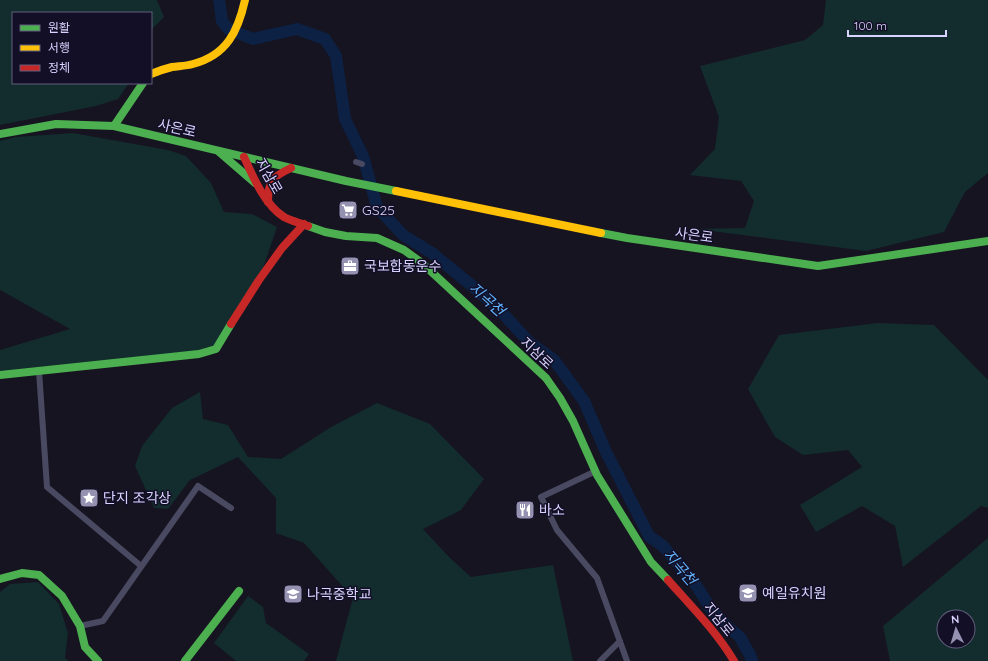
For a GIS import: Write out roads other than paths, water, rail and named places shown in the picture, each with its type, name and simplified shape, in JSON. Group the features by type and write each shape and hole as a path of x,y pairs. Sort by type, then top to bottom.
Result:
{"street":[{"path":"152,74 167,68 193,64 209,59 221,50 233,37 240,22 245,3"},
{"path":"114,126 141,84"},
{"name":"사은로","path":"0,134 56,124 114,126 346,181 627,238 818,266 988,241"},
{"path":"217,151 245,176 256,183"},
{"name":"지삼로","path":"244,157 256,183 268,202 284,217 325,232 346,236 377,238 404,250 422,264 546,378 560,398 573,421 596,472 631,532 651,562 700,616 727,649 734,661"},
{"path":"268,202 268,189 273,178 291,168"},
{"path":"0,375 199,354 216,350 259,280 282,248 304,224"},
{"path":"39,371 47,487 141,566"},
{"path":"596,472 541,497 557,530 597,578 627,661"},
{"path":"80,626 103,621 198,486 231,508"},
{"path":"0,579 22,574 39,575 62,596 80,626 85,647 98,661"},
{"path":"185,661 239,591"},
{"path":"600,661 620,641"}],"waterway":[{"name":"지곡천","path":"219,0 222,21 228,29 253,39 297,29 325,39 336,56 345,119 363,156 377,207 403,235 432,253 471,285 499,309 529,342 554,360 584,401 606,452 649,536 663,546 696,585 711,609 740,637 752,661"}],"place":[{"name":"GS25","path":"348,210"},
{"name":"국보합동운수","path":"350,266"},
{"name":"단지 조각상","path":"89,498"},
{"name":"바소","path":"525,510"},
{"name":"예일유치원","path":"748,593"},
{"name":"나곡중학교","path":"293,594"}]}
